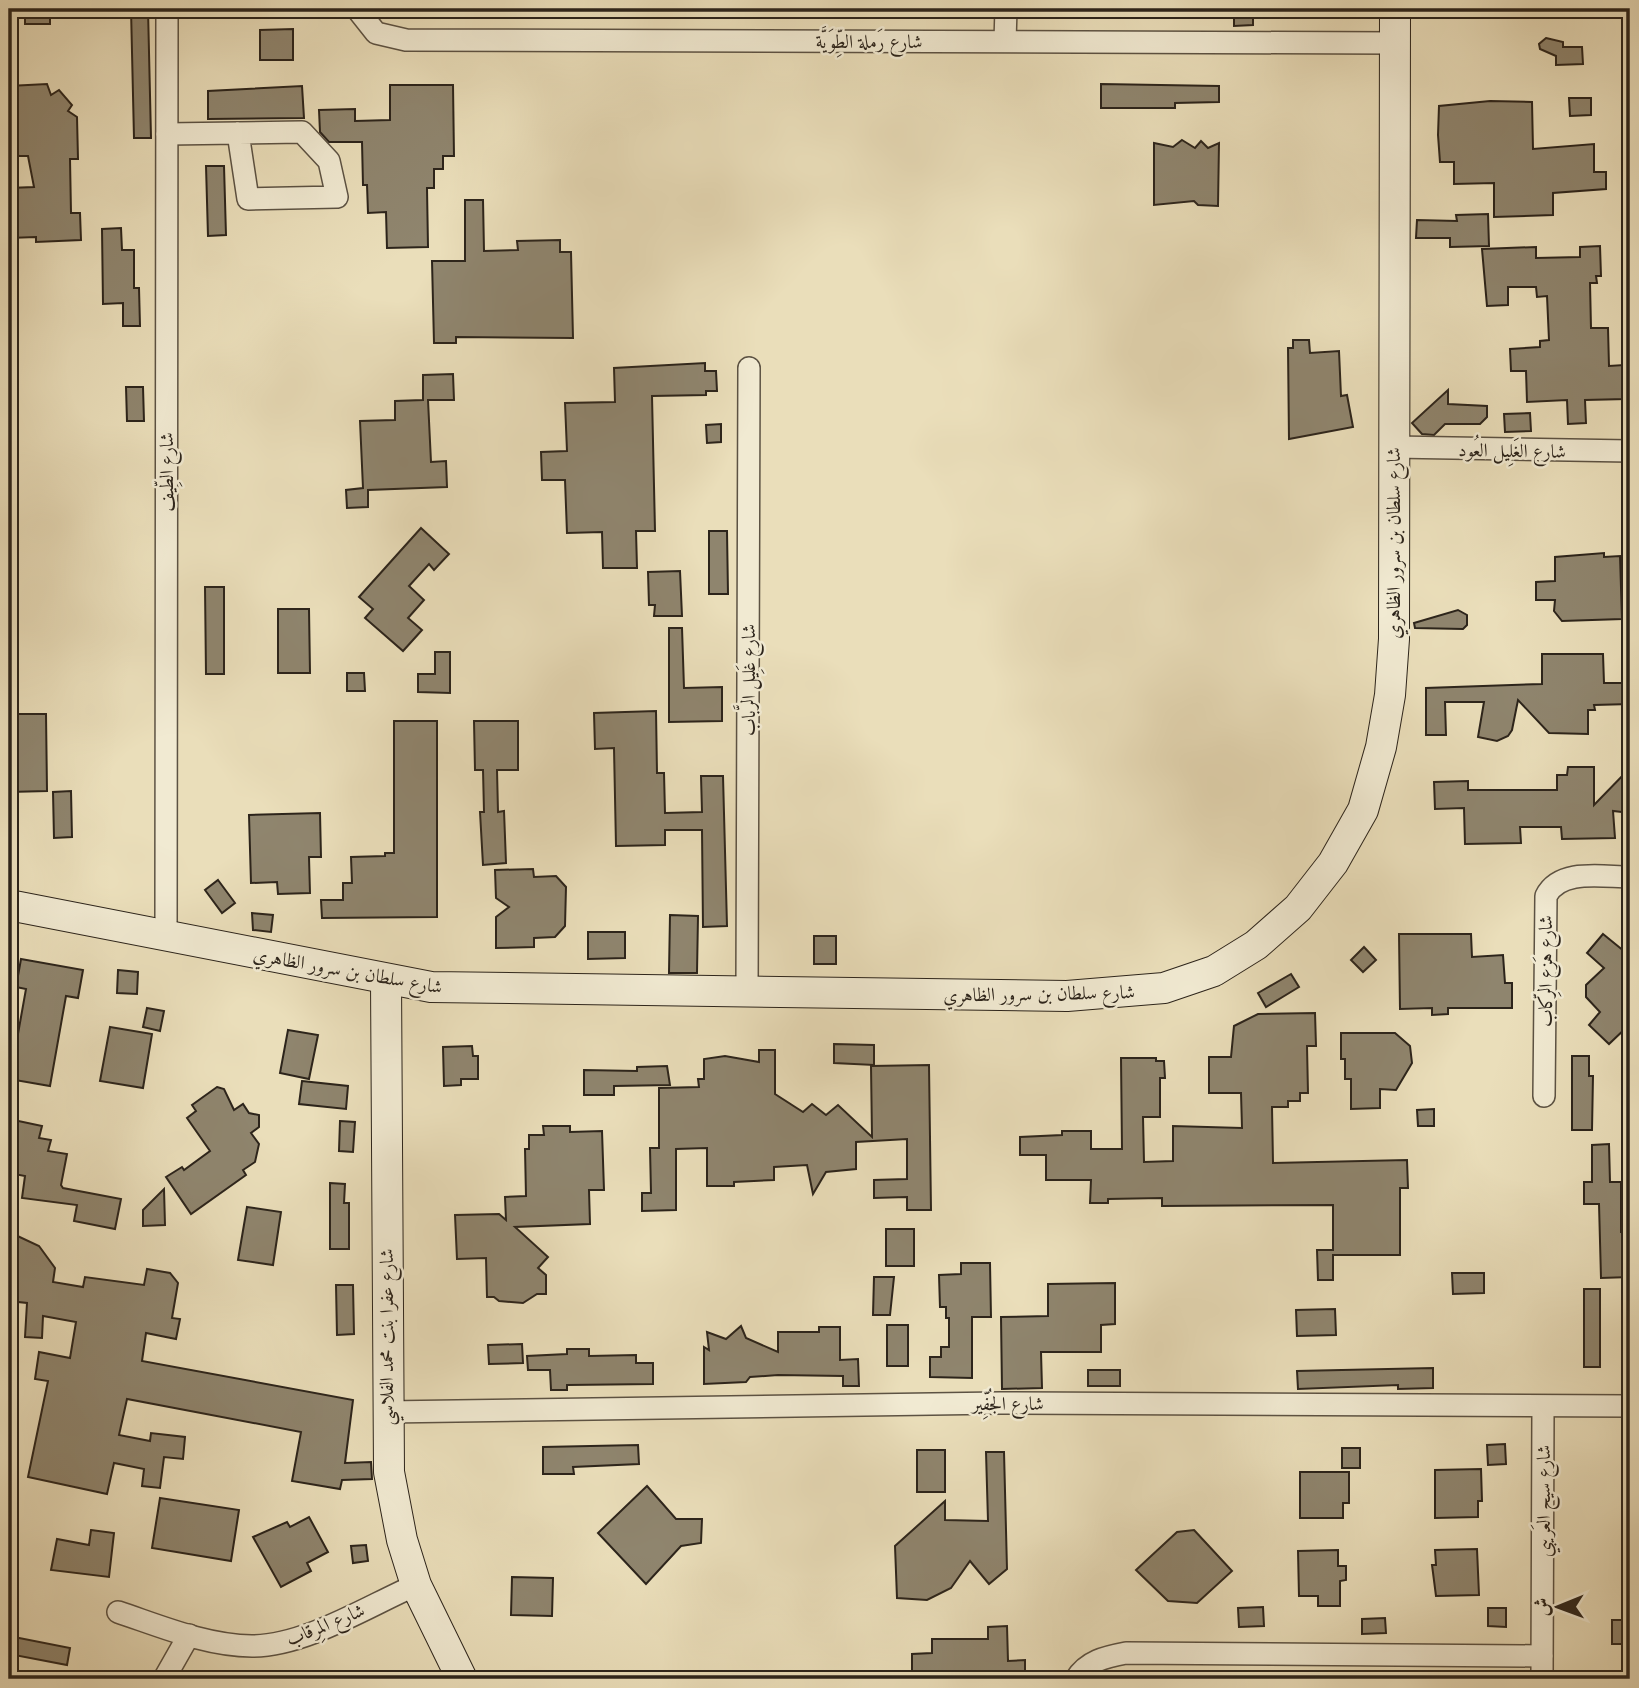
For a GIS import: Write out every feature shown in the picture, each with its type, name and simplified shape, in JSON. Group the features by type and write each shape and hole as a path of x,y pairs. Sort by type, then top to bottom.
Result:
{"street":[{"name":"شارع الطِّيف","path":"166,936 167,9"},
{"name":"شارع رَملة الطِّوَيَّة","path":"357,9 376,33 406,40 1394,43"},
{"path":"1005,41 1006,9"},
{"name":"شارع سلطان بن سرور الظاهري","path":"9,905 386,980 484,990 1054,996 1124,993 1164,988 1214,971 1256,944 1298,908 1333,863 1363,810 1381,747 1390,695 1394,639 1395,9"},
{"path":"167,134 302,132 329,161 337,197 248,199 238,133"},
{"name":"شارع غَلِيل الرَّباب","path":"747,993 749,368"},
{"name":"شارع الغَلِيل العُود","path":"1394,447 1630,451"},
{"name":"شارع هَزع الرِّكاب","path":"1544,1096 1546,896 1556,883 1568,878 1630,877"},
{"name":"شارع عفرا بنت محمد الفلاسي","path":"386,980 388,1472 402,1540 416,1584 462,1679"},
{"name":"شارع الجُفِّير","path":"386,1412 1000,1403 1630,1406"},
{"name":"شارع سيح العَريبي","path":"1542,1679 1543,1407"},
{"name":"شارع المِرقاب","path":"118,1612 189,1635 253,1646 288,1642 416,1584"},
{"path":"164,1679 189,1635"},
{"path":"1076,1679 1082,1669 1096,1661 1126,1653 1542,1656"}],"building":[{"path":"25,9 50,9 50,24 25,24"},
{"path":"131,9 148,9 151,138 134,138"},
{"path":"1234,9 1253,9 1253,25 1234,26"},
{"path":"293,29 293,60 260,60 260,30"},
{"path":"1546,38 1563,42 1563,47 1582,47 1583,64 1556,65 1556,56 1540,49 1539,44"},
{"path":"47,84 51,95 59,90 72,105 68,111 77,117 78,159 70,159 71,213 80,213 81,240 36,242 36,237 9,238 9,188 34,187 28,156 19,156 9,146 9,86"},
{"path":"1101,84 1219,86 1219,102 1175,103 1175,108 1101,108"},
{"path":"390,85 453,85 454,156 443,156 443,169 434,169 434,188 427,188 428,247 387,248 386,212 368,213 367,185 363,185 362,142 329,142 320,132 319,110 355,109 355,121 390,120"},
{"path":"302,86 304,118 208,119 208,91"},
{"path":"1569,98 1591,98 1591,115 1570,116"},
{"path":"1490,101 1532,102 1533,149 1594,144 1594,172 1606,172 1606,189 1553,193 1553,215 1494,217 1494,183 1454,184 1454,162 1440,162 1438,135 1439,106"},
{"path":"1182,140 1195,148 1201,141 1208,148 1219,143 1218,206 1198,205 1194,201 1154,205 1154,143 1173,147"},
{"path":"206,166 224,166 226,235 208,236"},
{"path":"465,200 483,200 484,251 518,250 517,241 560,240 560,252 571,252 573,338 456,337 456,343 434,343 432,261 465,261"},
{"path":"1488,214 1489,246 1450,247 1450,238 1416,238 1417,220 1457,221 1456,215"},
{"path":"121,228 122,250 134,250 134,288 139,288 140,326 123,326 123,303 103,304 102,229"},
{"path":"1600,246 1601,276 1596,276 1597,283 1590,283 1591,328 1608,328 1609,366 1624,365 1626,399 1585,400 1586,423 1568,424 1567,400 1527,402 1526,371 1511,371 1510,349 1540,347 1540,341 1549,340 1547,296 1537,297 1536,287 1508,287 1508,305 1487,306 1482,249 1536,247 1536,258 1580,257 1580,247"},
{"path":"1293,340 1309,340 1310,353 1339,351 1341,396 1347,395 1353,427 1289,439 1288,348 1293,348"},
{"path":"705,363 705,371 716,371 717,391 706,391 706,395 652,396 655,531 636,531 637,568 603,568 602,532 567,533 565,480 542,480 541,452 567,451 565,403 615,402 614,368"},
{"path":"453,374 454,400 428,400 431,462 446,461 447,487 368,490 368,507 347,508 346,490 363,488 360,421 395,420 395,401 423,400 423,375"},
{"path":"126,387 143,387 144,421 127,421"},
{"path":"1448,390 1448,404 1487,406 1487,417 1480,424 1445,424 1434,435 1422,434 1412,423"},
{"path":"1530,413 1531,431 1505,432 1504,414"},
{"path":"721,424 721,442 707,443 706,425"},
{"path":"421,528 449,554 434,570 429,564 409,586 424,600 408,618 422,630 403,651 365,618 373,609 359,597"},
{"path":"709,531 727,531 728,594 709,594"},
{"path":"1604,553 1604,557 1620,556 1622,619 1562,621 1554,611 1555,600 1536,600 1536,582 1555,581 1555,557"},
{"path":"680,571 682,616 654,616 655,605 649,605 648,572"},
{"path":"205,587 224,587 224,674 206,674"},
{"path":"278,609 309,609 310,673 278,673"},
{"path":"1458,610 1467,615 1467,625 1463,629 1415,628 1414,623"},
{"path":"669,628 682,628 684,688 722,687 722,721 669,722"},
{"path":"435,652 450,652 450,693 418,692 418,674 435,674"},
{"path":"1542,654 1603,654 1604,683 1630,683 1630,704 1594,705 1595,710 1588,710 1588,734 1549,733 1518,700 1512,730 1508,736 1497,741 1478,737 1484,702 1445,702 1446,735 1426,735 1426,688 1542,684"},
{"path":"347,673 364,673 365,691 347,691"},
{"path":"656,711 657,773 664,773 665,813 702,812 701,776 723,776 727,926 703,927 702,830 665,830 665,845 616,846 614,748 595,749 594,713"},
{"path":"9,714 46,714 47,791 9,792"},
{"path":"394,721 437,721 437,917 322,918 321,900 343,900 343,883 352,883 351,857 385,856 385,853 394,853"},
{"path":"474,721 518,721 518,770 497,770 498,812 504,811 506,863 483,865 480,812 484,812 483,770 475,770"},
{"path":"1568,767 1594,767 1594,805 1630,768 1630,813 1613,811 1615,838 1562,839 1561,827 1520,827 1521,843 1465,844 1464,808 1435,809 1434,782 1468,781 1468,790 1557,790 1557,775 1567,775"},
{"path":"71,791 72,837 54,838 53,792"},
{"path":"320,813 321,857 309,857 310,893 278,894 277,882 251,883 249,815"},
{"path":"533,869 534,877 556,876 566,887 565,926 555,937 534,938 534,947 496,948 496,917 509,907 496,898 495,870"},
{"path":"218,880 235,903 222,913 205,890"},
{"path":"252,913 273,915 271,932 253,930"},
{"path":"670,915 698,916 697,973 669,973"},
{"path":"588,932 625,932 625,958 588,959"},
{"path":"1399,934 1471,934 1472,957 1503,955 1505,983 1512,983 1512,1008 1448,1008 1448,1014 1432,1015 1432,1008 1400,1009"},
{"path":"1603,934 1630,956 1630,1024 1609,1044 1589,1025 1600,1012 1586,997 1586,985 1604,968 1587,953"},
{"path":"814,936 836,936 836,964 814,964"},
{"path":"1364,947 1376,960 1363,972 1351,960"},
{"path":"21,959 83,970 78,998 66,996 50,1086 9,1079 9,1044 16,1045 26,989 16,987"},
{"path":"118,970 138,972 137,994 117,993"},
{"path":"1291,974 1299,987 1266,1007 1258,993"},
{"path":"147,1008 164,1011 160,1031 143,1027"},
{"path":"1315,1013 1316,1046 1307,1046 1308,1093 1300,1093 1300,1101 1288,1101 1288,1107 1272,1107 1273,1163 1407,1160 1408,1188 1400,1188 1400,1255 1333,1255 1333,1280 1318,1280 1317,1250 1333,1250 1333,1205 1162,1206 1162,1198 1108,1199 1108,1203 1090,1203 1091,1180 1046,1180 1046,1155 1020,1155 1020,1137 1062,1135 1062,1131 1091,1131 1091,1149 1122,1149 1121,1058 1156,1058 1156,1061 1164,1061 1165,1078 1160,1078 1160,1117 1143,1117 1144,1162 1173,1161 1173,1126 1242,1128 1241,1093 1209,1093 1209,1057 1231,1057 1234,1026 1258,1014"},
{"path":"110,1027 152,1034 143,1088 100,1081"},
{"path":"288,1030 318,1035 309,1079 280,1073"},
{"path":"1341,1033 1395,1033 1410,1046 1412,1063 1396,1090 1380,1089 1380,1108 1351,1109 1351,1079 1345,1079 1345,1059 1341,1059"},
{"path":"834,1044 874,1045 874,1065 834,1063"},
{"path":"472,1046 473,1056 478,1056 478,1079 461,1079 461,1085 444,1086 443,1047"},
{"path":"759,1050 775,1050 775,1094 803,1112 812,1104 826,1115 838,1105 872,1137 871,1066 929,1065 931,1210 907,1210 907,1197 874,1198 874,1180 907,1179 907,1139 856,1142 856,1169 826,1172 813,1194 807,1165 774,1167 774,1180 734,1182 734,1186 707,1186 707,1148 676,1149 676,1210 642,1211 642,1193 651,1193 650,1148 659,1148 659,1088 699,1087 698,1079 704,1079 704,1059 725,1056 759,1062"},
{"path":"1572,1056 1589,1056 1589,1076 1593,1076 1592,1130 1572,1130"},
{"path":"667,1066 670,1085 614,1086 614,1095 584,1095 584,1070 637,1071 637,1067"},
{"path":"302,1081 348,1086 346,1109 299,1104"},
{"path":"217,1087 224,1089 234,1110 243,1104 249,1113 259,1115 259,1127 251,1133 259,1144 255,1162 243,1170 246,1175 191,1214 166,1177 182,1167 184,1170 210,1151 187,1118 196,1111 192,1105"},
{"path":"1434,1109 1434,1126 1418,1126 1417,1110"},
{"path":"9,1119 42,1126 39,1138 51,1140 48,1151 67,1154 61,1185 63,1188 121,1199 115,1229 74,1221 77,1205 22,1198 25,1176 9,1173"},
{"path":"340,1121 355,1122 353,1152 339,1151"},
{"path":"543,1126 570,1126 570,1132 602,1131 604,1190 589,1190 590,1224 515,1227 548,1257 538,1268 546,1275 546,1294 537,1294 523,1303 499,1301 494,1297 487,1297 486,1258 457,1259 455,1215 499,1214 506,1220 505,1197 526,1196 525,1149 529,1149 529,1135 544,1135"},
{"path":"1609,1144 1610,1182 1621,1182 1621,1232 1630,1232 1630,1277 1601,1278 1599,1204 1584,1204 1584,1182 1592,1182 1592,1145"},
{"path":"330,1183 345,1184 344,1203 349,1203 349,1249 330,1249"},
{"path":"164,1189 165,1225 143,1226 143,1210"},
{"path":"247,1207 281,1212 273,1265 238,1260"},
{"path":"886,1229 914,1229 914,1266 886,1266"},
{"path":"9,1232 39,1246 55,1268 53,1282 83,1287 85,1277 144,1285 147,1269 170,1273 178,1283 172,1318 180,1319 176,1339 146,1333 142,1361 353,1400 345,1463 371,1462 372,1479 342,1480 340,1489 292,1481 301,1432 127,1399 119,1435 150,1441 151,1433 185,1437 183,1459 164,1457 160,1488 142,1486 144,1469 114,1463 107,1494 28,1477 48,1381 35,1379 39,1352 70,1358 76,1322 43,1316 42,1338 25,1337 27,1303 9,1301"},
{"path":"961,1263 990,1263 991,1317 972,1317 972,1378 930,1377 930,1357 941,1357 941,1347 949,1347 949,1318 946,1318 946,1307 940,1307 939,1275 961,1274"},
{"path":"1452,1273 1484,1273 1484,1293 1453,1294"},
{"path":"874,1277 894,1277 890,1315 873,1315"},
{"path":"1115,1283 1115,1324 1101,1325 1101,1352 1041,1352 1042,1388 1002,1389 1001,1317 1048,1316 1048,1284"},
{"path":"336,1285 353,1285 354,1334 337,1335"},
{"path":"1584,1289 1600,1289 1600,1367 1584,1367"},
{"path":"1335,1309 1336,1335 1297,1336 1296,1310"},
{"path":"887,1325 908,1325 908,1366 887,1366"},
{"path":"741,1326 746,1338 778,1352 778,1332 819,1332 819,1327 840,1327 840,1360 858,1359 859,1386 843,1386 843,1376 778,1375 750,1377 746,1382 704,1384 704,1347 709,1350 707,1332 726,1339"},
{"path":"522,1344 523,1363 489,1364 488,1345"},
{"path":"567,1349 589,1349 589,1356 636,1355 636,1363 653,1363 653,1384 567,1385 567,1390 551,1390 550,1370 528,1370 527,1356 567,1354"},
{"path":"1433,1368 1433,1388 1398,1389 1398,1385 1298,1389 1297,1371"},
{"path":"1088,1370 1120,1370 1120,1386 1088,1386"},
{"path":"1505,1444 1506,1464 1488,1465 1487,1445"},
{"path":"638,1445 639,1464 573,1467 574,1474 543,1474 543,1447"},
{"path":"1342,1448 1360,1448 1360,1468 1342,1468"},
{"path":"917,1450 945,1450 945,1492 917,1492"},
{"path":"986,1452 1004,1452 1007,1569 989,1584 970,1561 951,1588 927,1600 897,1598 895,1546 945,1501 945,1520 988,1521"},
{"path":"1481,1469 1482,1501 1478,1501 1478,1517 1435,1518 1435,1470"},
{"path":"1300,1472 1349,1472 1349,1503 1343,1503 1343,1518 1300,1518"},
{"path":"647,1486 676,1519 702,1519 701,1543 681,1546 646,1584 598,1533"},
{"path":"160,1498 239,1510 231,1561 152,1548"},
{"path":"309,1517 328,1552 307,1563 311,1571 281,1587 253,1537 287,1522 290,1527"},
{"path":"91,1530 114,1533 109,1577 51,1570 57,1539 89,1545"},
{"path":"1194,1530 1232,1571 1197,1603 1168,1601 1136,1570 1177,1532"},
{"path":"366,1545 368,1561 353,1563 351,1546"},
{"path":"1477,1549 1479,1595 1436,1596 1432,1565 1436,1565 1435,1550"},
{"path":"1338,1550 1338,1566 1346,1566 1346,1580 1340,1581 1340,1606 1318,1606 1318,1596 1299,1596 1298,1551"},
{"path":"512,1577 553,1578 552,1616 511,1615"},
{"path":"1263,1607 1264,1626 1239,1627 1238,1608"},
{"path":"1488,1608 1506,1608 1506,1627 1488,1626"},
{"path":"1385,1618 1386,1633 1362,1634 1362,1619"},
{"path":"1612,1620 1630,1620 1630,1644 1612,1644"},
{"path":"1007,1626 1008,1661 1025,1660 1025,1679 912,1679 912,1654 932,1653 932,1639 988,1639 988,1627"},
{"path":"9,1636 70,1648 67,1665 9,1654"}]}
